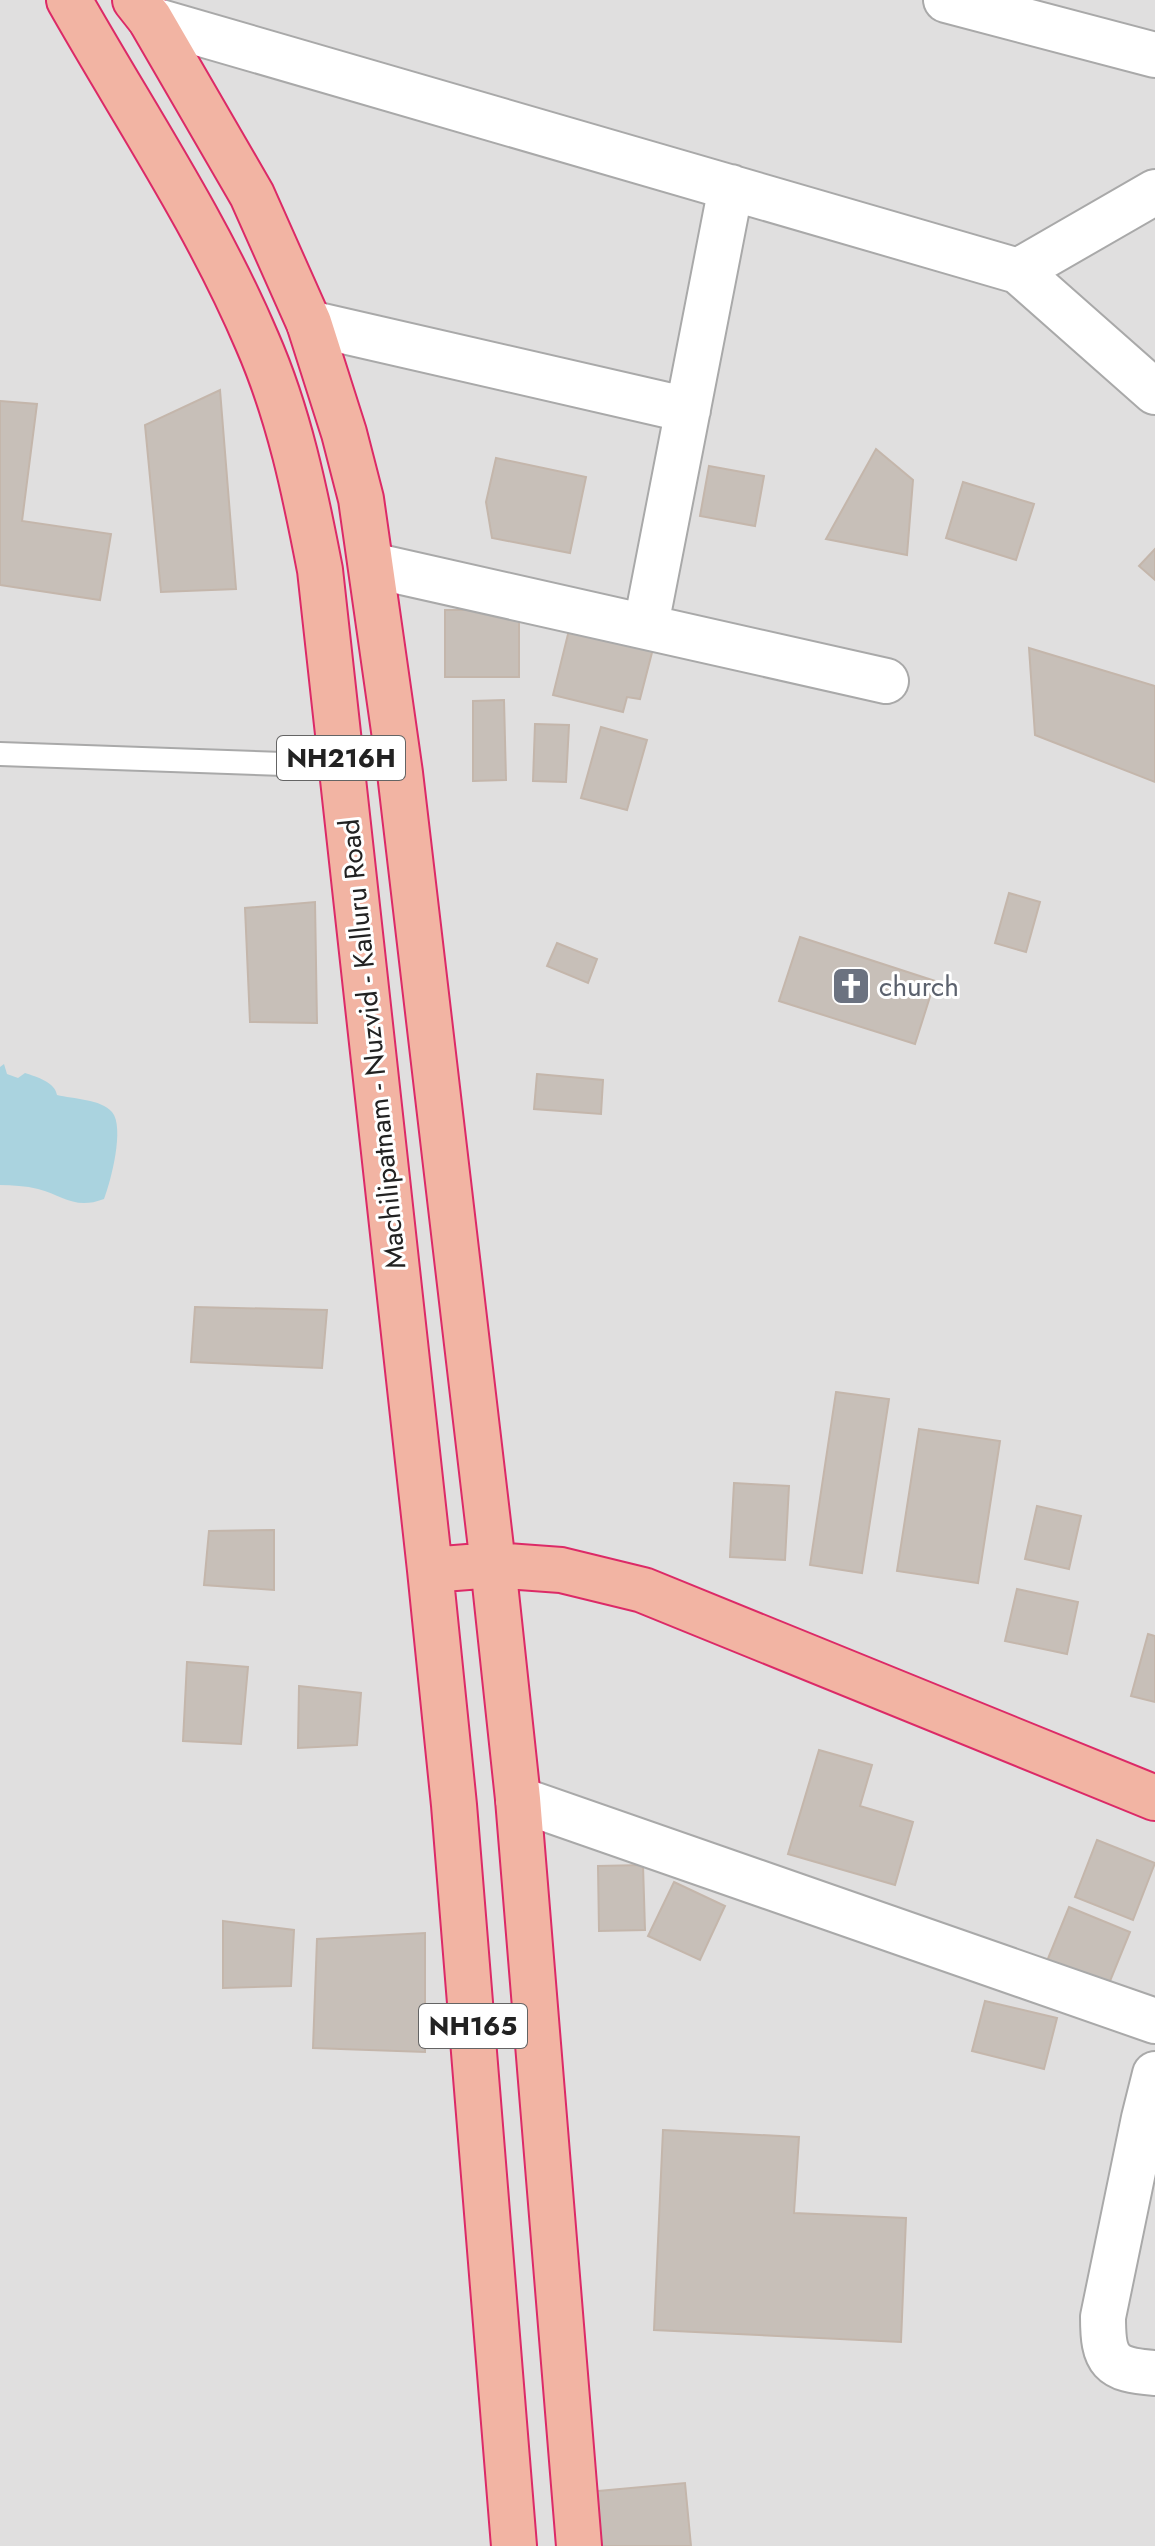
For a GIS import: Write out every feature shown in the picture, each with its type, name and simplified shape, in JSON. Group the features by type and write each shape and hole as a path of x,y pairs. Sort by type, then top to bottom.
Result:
{"highway":[{"name":"Machilipatnam - Nuzvid - Kalluru Road","path":"69,0 194,213 263,356 292,441 320,570 430,1570"},
{"name":"Machilipatnam - Nuzvid - Kalluru Road","path":"142,9 252,195 309,323 361,499 402,789 493,1565"},
{"path":"430,1570 493,1565 561,1570 643,1590 1155,1798"},
{"name":"NH165","path":"493,1565 518,1799 579,2546"},
{"name":"NH165","path":"430,1570 454,1805 514,2546"}],"street":[{"path":"946,0 1044,13 1155,55"},
{"path":"142,9 1018,271 1155,392"},
{"path":"646,625 731,187"},
{"path":"1018,271 1155,192"},
{"path":"309,323 688,410"},
{"path":"371,565 886,681"},
{"path":"518,1799 1155,2021"},
{"path":"1155,2074 1143,2178 1103,2317 1103,2347 1115,2364 1139,2372 1155,2373"}],"lane":[{"path":"0,754 341,766"}],"shaded area":[{"path":"0,0 1155,0 1155,2546 0,2546"}],"water":[{"path":"4,1064 7,1074 18,1078 25,1073 35,1076 49,1083 57,1095 94,1102 112,1112 116,1119 117,1141 104,1199 77,1203 38,1189 0,1185 0,1067"}],"building":[{"path":"220,390 236,589 161,592 145,425"},
{"path":"0,401 37,404 22,521 111,534 100,600 0,585"},
{"path":"876,449 913,480 907,555 826,539"},
{"path":"496,458 586,477 570,553 492,538 486,502"},
{"path":"709,466 764,476 755,526 700,516"},
{"path":"963,482 1034,504 1016,560 946,538"},
{"path":"1155,549 1155,580 1139,566"},
{"path":"445,610 519,610 519,677 445,677"},
{"path":"572,618 656,637 640,699 627,697 623,712 553,695"},
{"path":"1029,648 1155,686 1155,782 1035,735"},
{"path":"504,700 506,780 473,781 473,701"},
{"path":"535,724 569,725 566,782 533,781"},
{"path":"601,727 647,740 627,810 581,798"},
{"path":"1009,893 1040,902 1026,952 995,943"},
{"path":"315,902 317,1023 250,1022 245,908"},
{"path":"800,937 935,981 915,1044 779,1001"},
{"path":"557,943 597,959 588,983 547,966"},
{"path":"537,1074 603,1080 601,1114 534,1109"},
{"path":"195,1307 327,1310 322,1368 191,1362"},
{"path":"836,1392 889,1399 862,1573 810,1565"},
{"path":"919,1429 1000,1441 978,1583 897,1571"},
{"path":"734,1483 789,1486 785,1560 730,1557"},
{"path":"1037,1506 1081,1516 1069,1569 1025,1559"},
{"path":"274,1530 274,1590 204,1585 209,1531"},
{"path":"1017,1589 1078,1602 1067,1654 1005,1641"},
{"path":"1148,1634 1155,1636 1155,1702 1131,1696"},
{"path":"187,1662 248,1667 241,1744 183,1741"},
{"path":"299,1686 361,1693 357,1745 298,1748"},
{"path":"819,1750 872,1765 860,1806 913,1822 895,1885 788,1854"},
{"path":"1097,1840 1155,1863 1133,1920 1075,1897"},
{"path":"643,1865 645,1930 599,1931 598,1866"},
{"path":"674,1882 725,1906 700,1960 648,1936"},
{"path":"1069,1907 1130,1932 1106,1991 1045,1966"},
{"path":"223,1921 294,1930 291,1986 223,1988"},
{"path":"425,1933 425,2052 313,2048 317,1939"},
{"path":"985,2001 1057,2018 1044,2069 972,2051"},
{"path":"663,2130 799,2137 794,2213 906,2218 901,2342 654,2330"},
{"path":"685,2483 691,2546 593,2546 588,2492"}],"place":[{"name":"church","path":"851,986"}]}
